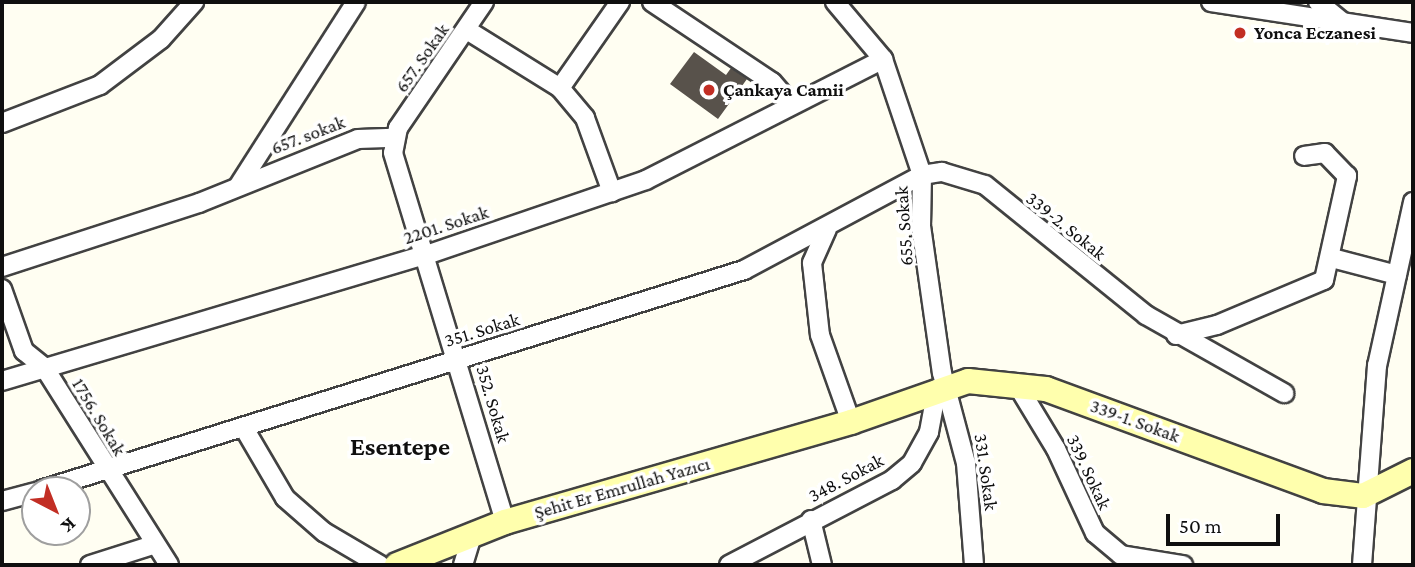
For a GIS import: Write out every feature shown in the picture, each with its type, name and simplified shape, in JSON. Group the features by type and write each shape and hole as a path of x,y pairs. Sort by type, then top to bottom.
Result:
{"street":[{"path":"2,122 100,85 161,39 194,2"},
{"path":"239,185 356,2"},
{"name":"657. Sokak","path":"394,138 484,2"},
{"path":"560,88 620,2"},
{"path":"652,2 772,82 792,105"},
{"name":"655. Sokak","path":"835,2 883,59 922,175 921,226 941,387"},
{"path":"1211,2 1413,33"},
{"path":"1318,2 1343,22"},
{"path":"467,30 560,88 586,118 612,192"},
{"name":"2201. Sokak","path":"2,381 426,255 612,192 883,59"},
{"name":"657. sokak","path":"2,267 239,185 358,139 394,138"},
{"name":"352. Sokak","path":"394,138 393,153 505,522"},
{"path":"1176,335 1298,293 1324,280 1332,258 1347,176 1325,153 1304,156"},
{"name":"339-2. Sokak","path":"922,175 962,173 985,185 1176,335 1284,393"},
{"name":"351. Sokak","path":"89,476 744,270 827,229 922,175"},
{"path":"1362,565 1363,496 1377,366 1413,202"},
{"path":"827,229 812,263 820,335 851,422"},
{"path":"1332,258 1396,275"},
{"name":"1756. Sokak","path":"2,289 24,351 44,367 106,471 153,545 169,565"},
{"name":"339-1. Sokak","path":"851,422 941,387 1016,383 1117,413 1323,491 1363,496"},
{"name":"339. Sokak","path":"1016,383 1056,449 1096,533 1121,555 1182,565"},
{"name":"348. Sokak","path":"729,565 912,463 929,432 941,387"},
{"name":"331. Sokak","path":"941,387 966,463 974,565"},
{"name":"Şehit Er Emrullah Yazıcı","path":"397,565 471,539 505,522 851,422"},
{"path":"244,428 285,498 324,532 380,565"},
{"path":"1363,496 1413,471"},
{"path":"2,501 21,496"},
{"path":"811,520 822,565"},
{"path":"463,565 471,539"},
{"path":"90,565 153,545"}],"building":[{"name":"Çankaya Camii","path":"694,52 726,75 731,68 747,79 718,119 670,84"}],"place":[{"name":"Yonca Eczanesi","path":"1240,33"},
{"name":"Çankaya Camii","path":"709,90"}],"district":[{"name":"Esentepe","path":"400,447"}]}
